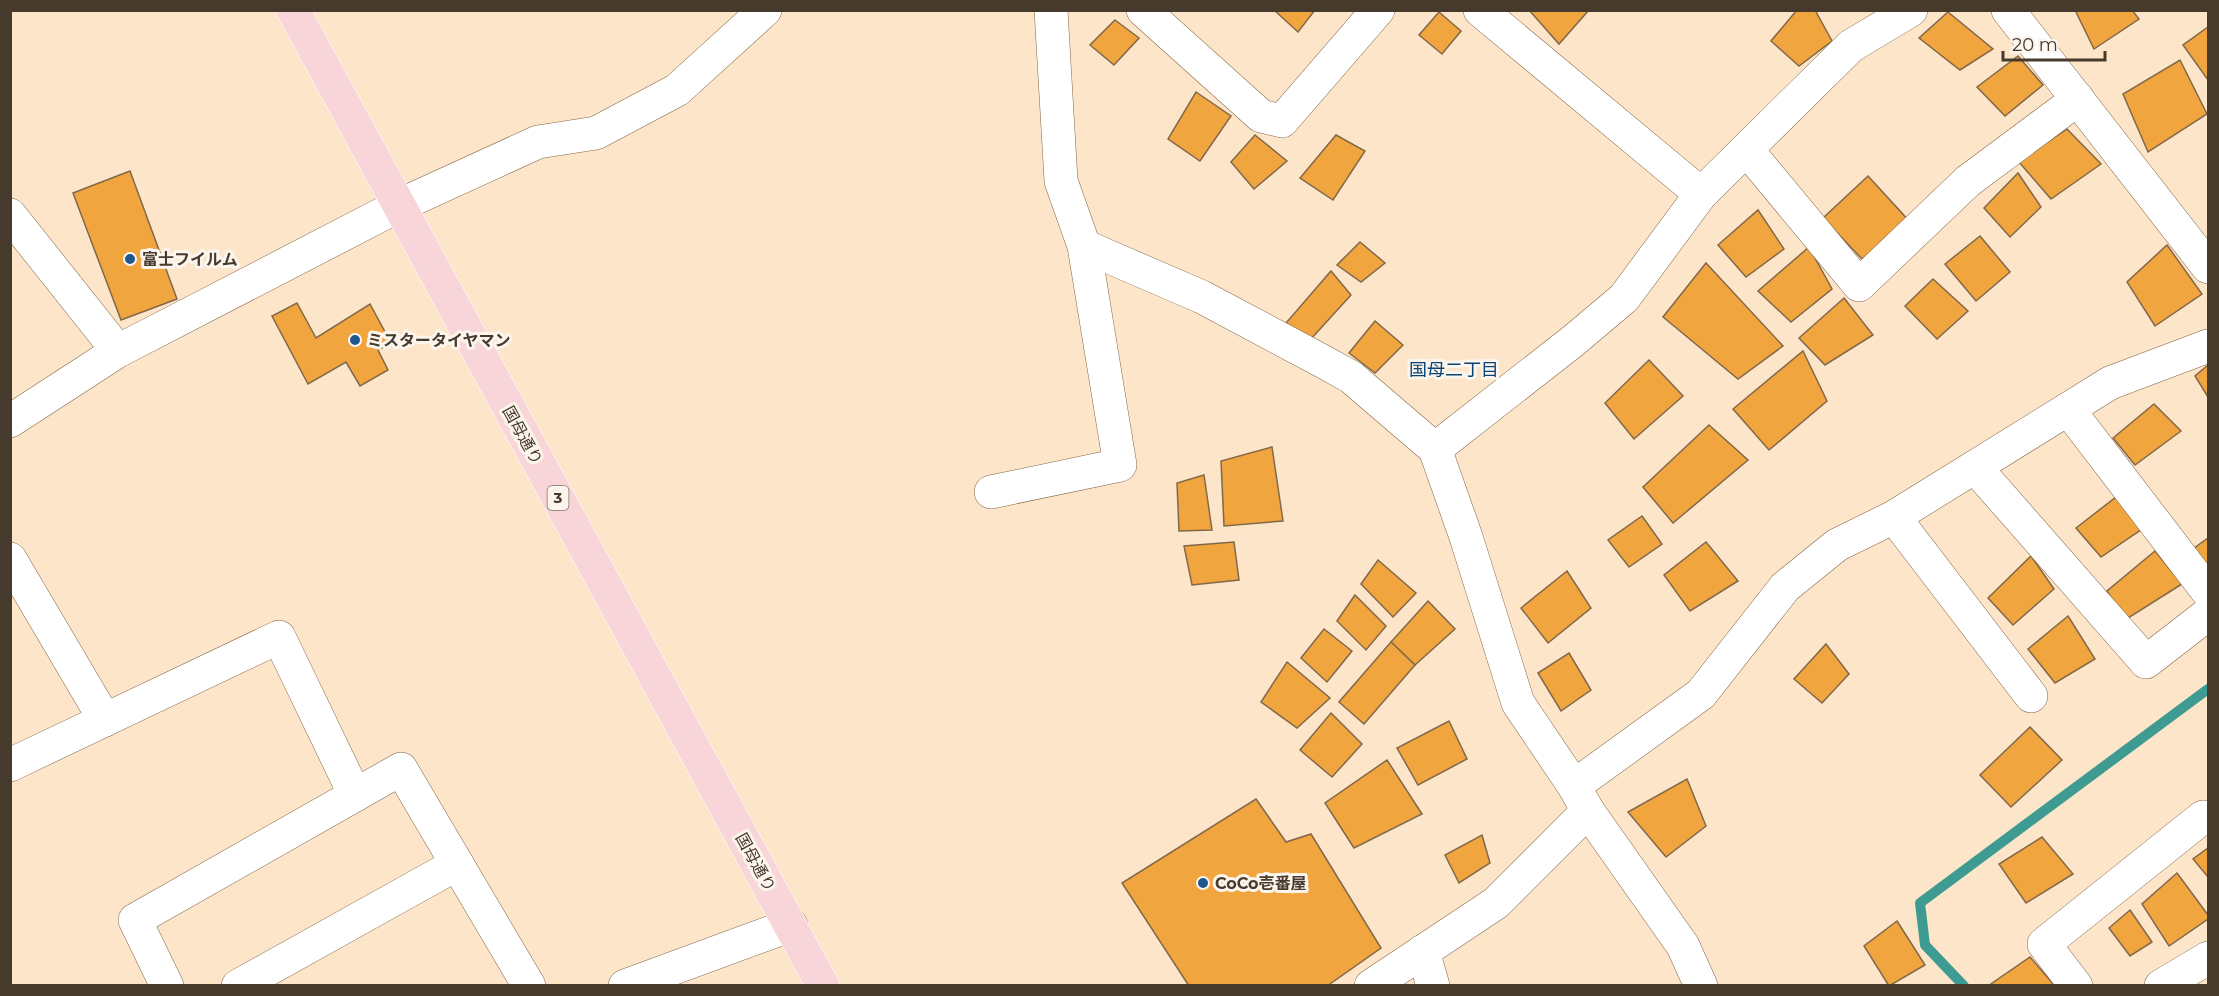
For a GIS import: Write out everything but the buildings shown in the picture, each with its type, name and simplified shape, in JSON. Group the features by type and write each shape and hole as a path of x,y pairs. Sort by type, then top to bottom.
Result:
{"main road":[{"name":"国母通り","path":"293,10 823,986"}],"street":[{"path":"10,421 118,351 398,206 538,142 597,134 677,90 765,10"},
{"path":"991,492 1120,465 1084,246 1061,181 1050,10"},
{"path":"1143,10 1261,116 1282,122 1378,10"},
{"path":"1480,10 1701,194"},
{"path":"1435,449 1574,341 1624,298 1701,194 1851,46 1911,10"},
{"path":"2008,10 2208,267"},
{"path":"1747,150 1859,285 1968,181 2078,99"},
{"path":"10,215 118,351"},
{"path":"1084,246 1202,297 1351,377 1435,449 1466,537 1518,703 1683,946 1701,986"},
{"path":"1371,986 1496,903 1581,798 1701,694 1785,587 1837,545 1894,517 2110,383 2208,346"},
{"path":"2068,409 2208,592"},
{"path":"1975,467 2146,662 2208,614"},
{"path":"1894,517 2031,696"},
{"path":"10,559 105,720"},
{"path":"10,765 279,637 355,795"},
{"path":"167,986 135,920 401,769 529,986"},
{"path":"2076,986 2044,944 2203,817"},
{"path":"238,986 457,864"},
{"path":"626,986 791,925"},
{"path":"1423,951 1433,986"},
{"path":"2161,986 2208,958"}],"waterway":[{"path":"1964,986 1925,945 1920,903 2208,689"}],"place":[{"name":"富士フイルム","path":"130,259"},
{"name":"ミスタータイヤマン","path":"355,340"},
{"name":"CoCo壱番屋","path":"1203,883"}],"district":[{"name":"国母二丁目","path":"1454,370"}]}
